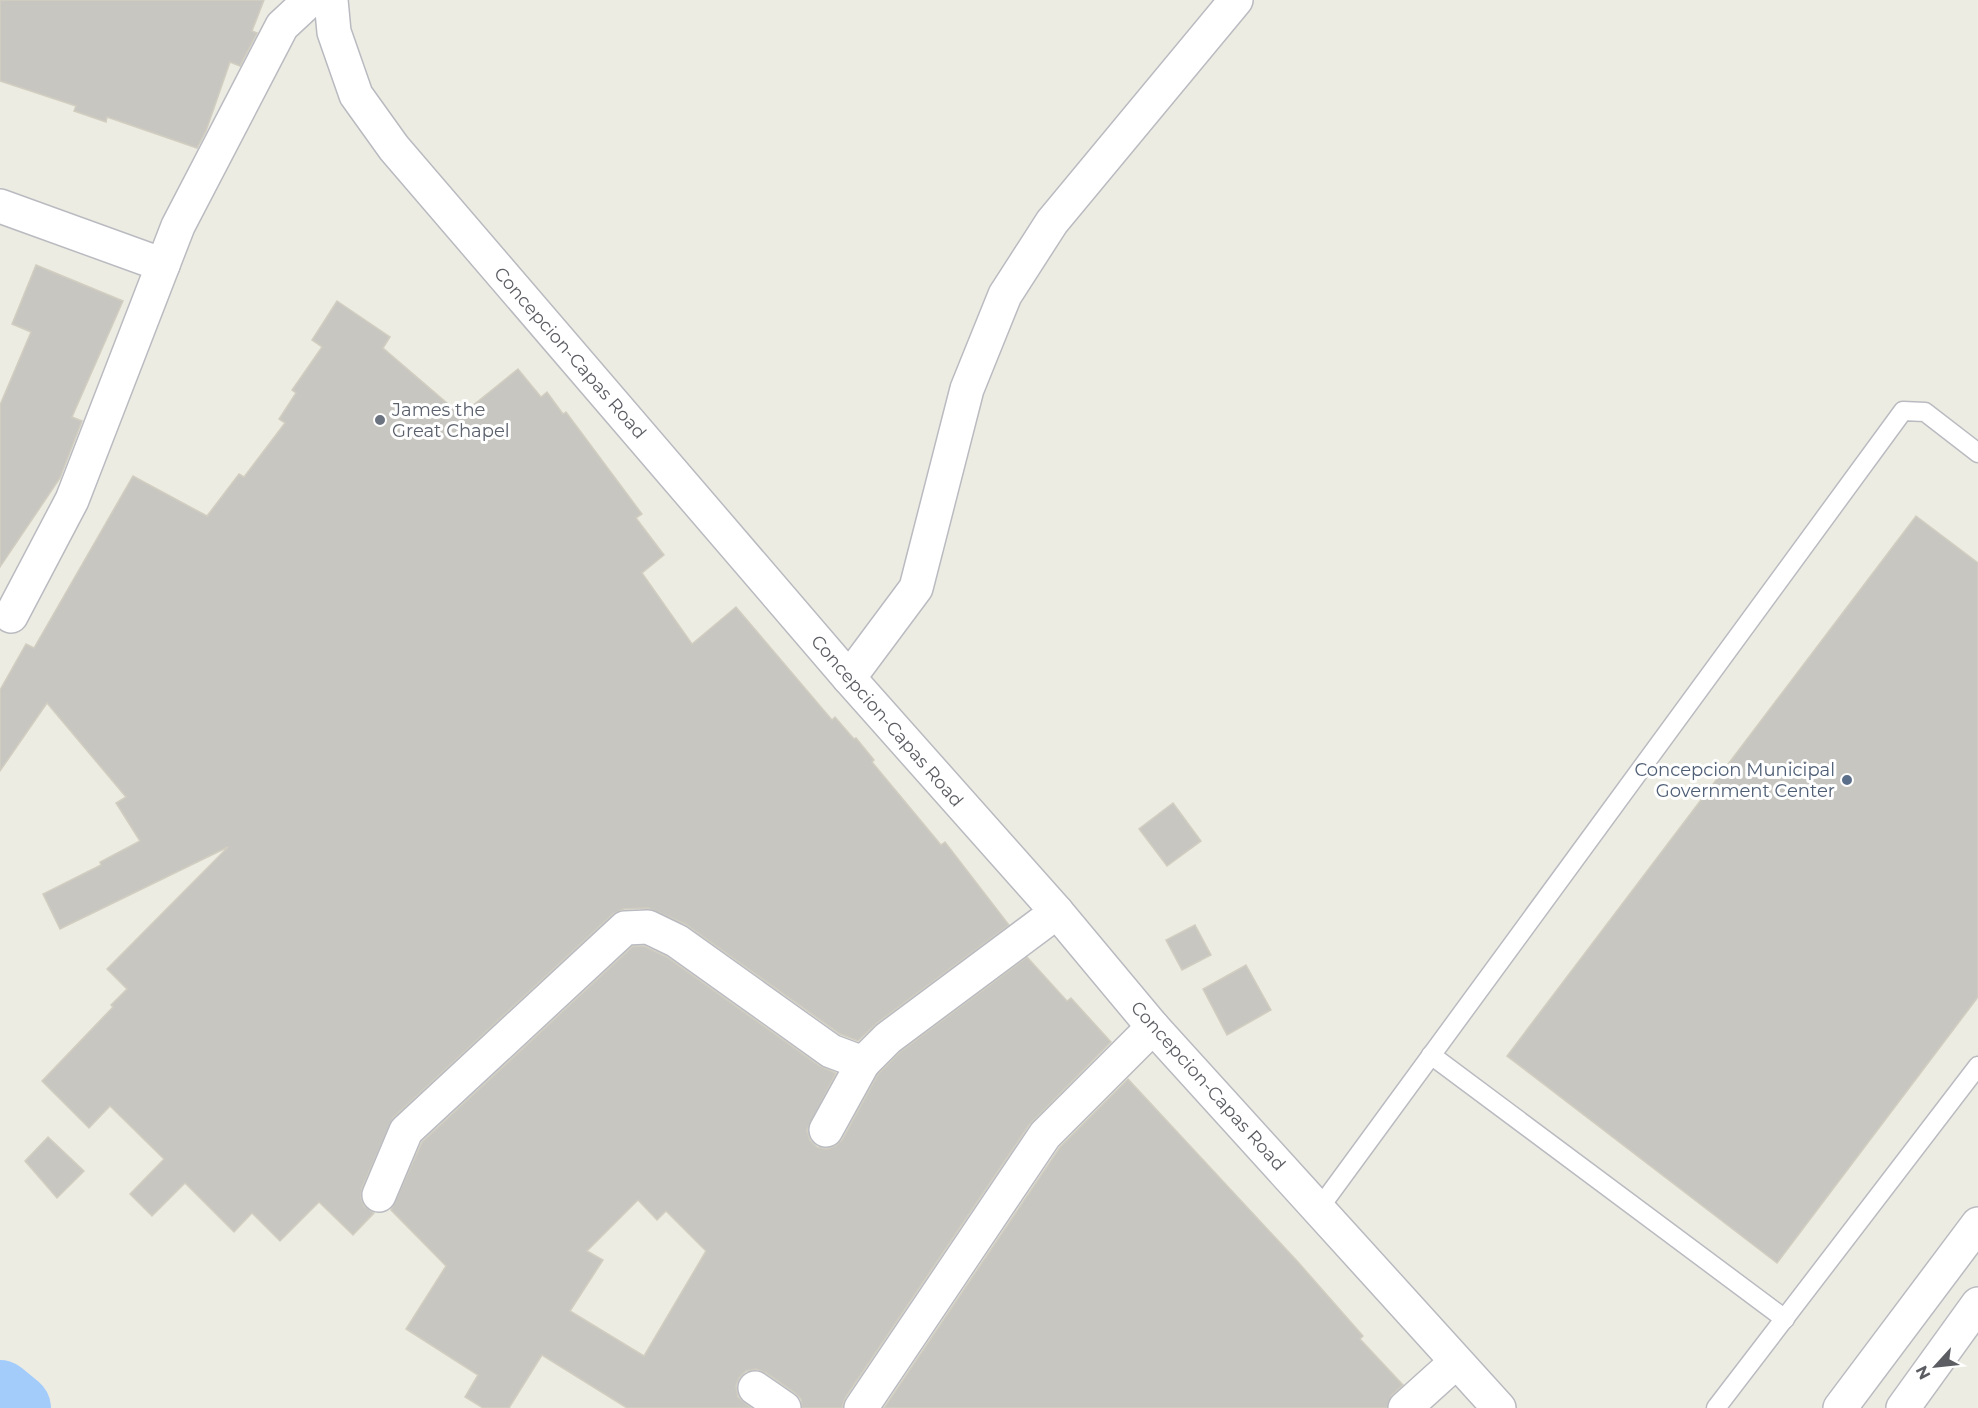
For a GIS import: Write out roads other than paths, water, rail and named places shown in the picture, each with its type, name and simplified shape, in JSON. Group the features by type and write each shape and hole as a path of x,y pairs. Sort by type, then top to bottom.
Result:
{"street":[{"path":"11,616 72,500 178,226 282,26 310,0"},
{"name":"Concepcion-Capas Road","path":"331,0 334,32 356,95 394,148 849,678 1057,912 1153,1027 1499,1408"},
{"path":"849,678 916,588 967,389 1005,294 1052,222 1236,0"},
{"path":"0,206 163,265"},
{"path":"826,1130 863,1063 888,1038 1057,912"},
{"path":"379,1196 406,1131 625,927 648,927 677,941 831,1051 863,1063"},
{"path":"861,1408 1046,1135 1153,1027"},
{"path":"1840,1408 1978,1224"},
{"path":"1903,1408 1978,1304"},
{"path":"1405,1408 1455,1362"},
{"path":"755,1388 784,1408"}],"lane":[{"path":"1318,1210 1903,411 1925,412 1978,453"},
{"path":"1431,1055 1785,1319"},
{"path":"1716,1408 1978,1066"}],"waterway":[{"path":"0,1394 17,1408"}],"place":[{"name":"James the Great Chapel","path":"380,420"},
{"name":"Concepcion Municipal Government Center","path":"1847,780"}]}
